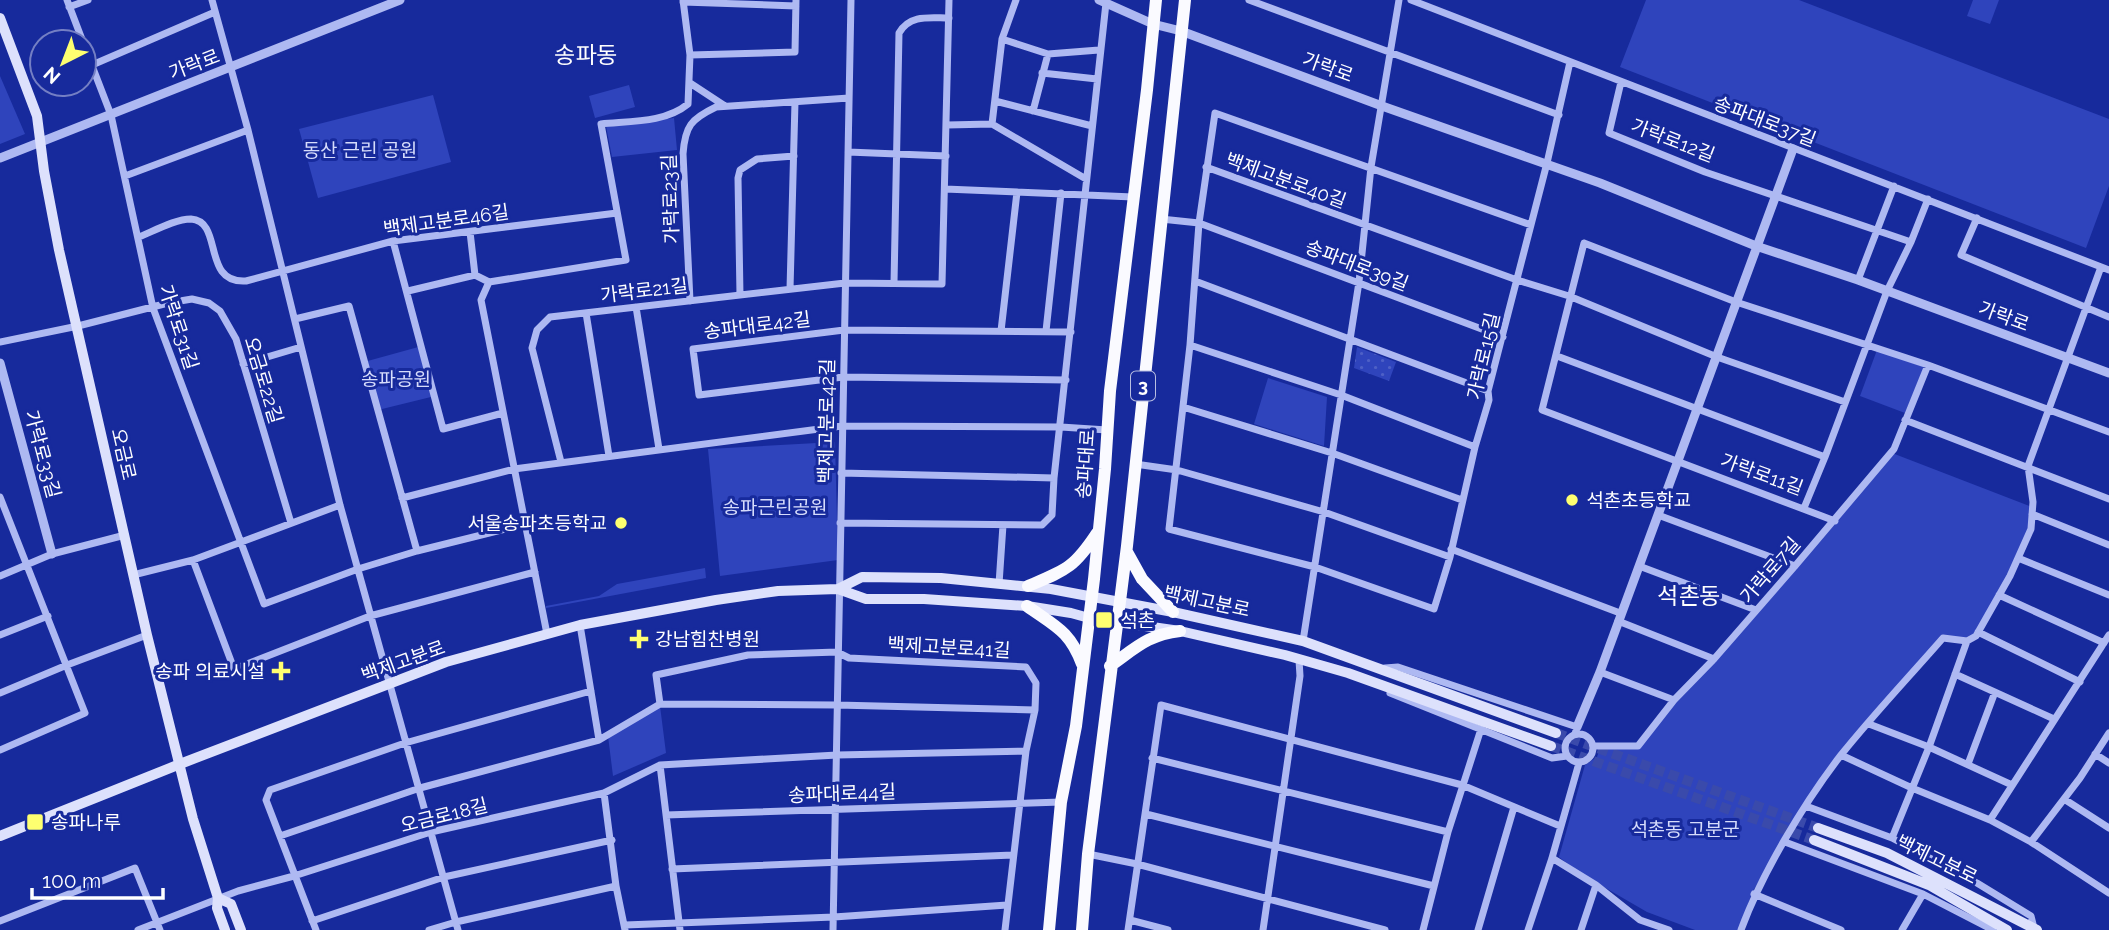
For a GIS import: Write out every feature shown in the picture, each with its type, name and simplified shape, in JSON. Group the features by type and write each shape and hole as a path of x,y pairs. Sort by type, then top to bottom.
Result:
{"main road":[{"name":"송파대로","path":"1049,930 1061,802 1076,726 1089,618 1107,430 1156,0"},
{"name":"3","path":"1082,930 1088,854 1126,551 1185,0"},
{"name":"오금로","path":"0,18 37,116 59,250 147,635 193,819 218,898 217,908 225,930"},
{"path":"1028,586 1070,566 1081,557 1099,530"},
{"path":"1126,551 1142,579 1173,612"},
{"name":"백제고분로","path":"838,589 862,577 941,578 1028,586 1119,601 1303,641 1556,733"},
{"name":"백제고분로","path":"0,836 446,662 580,625 765,593 838,589 866,599 924,599 1027,606 1180,631 1299,660 1376,683 1551,746"},
{"path":"1027,606 1067,634 1075,645 1083,667"},
{"path":"1110,666 1137,645 1166,633 1180,631"},
{"name":"백제고분로","path":"1818,828 1887,853 2036,929"},
{"name":"백제고분로","path":"1814,840 1929,885 2007,930"},
{"name":"오금로","path":"218,898 230,904 241,930"}],"street":[{"path":"68,4 88,0"},
{"path":"212,0 248,130 340,505 457,926"},
{"name":"가락로","path":"0,158 400,0"},
{"name":"백제고분로42길","path":"838,589 851,0"},
{"name":"가락로21길","path":"561,461 533,348 537,330 550,317 845,283 942,284 949,0"},
{"path":"992,124 1002,39 1016,0"},
{"path":"1250,0 1559,115"},
{"name":"백제고분로40길","path":"1303,641 1348,338 1359,282 1371,167 1399,0"},
{"name":"송파대로37길","path":"1411,0 2105,268"},
{"path":"408,290 475,275 489,282 626,261 601,124 677,113 688,104 690,55 683,1 796,3 795,52 690,55"},
{"path":"840,523 1042,526 1052,515 1086,195 1103,2"},
{"name":"가락로","path":"1103,2 1153,24 1181,31 1382,106 1547,163 1756,246 1858,280 2109,373"},
{"name":"가락로31길","path":"68,4 77,28"},
{"path":"98,62 215,12"},
{"path":"894,283 899,33 904,24 917,18 949,19"},
{"path":"1002,39 1048,54 1100,50"},
{"path":"1032,111 1048,54"},
{"path":"1547,163 1570,62"},
{"path":"1042,74 1097,79"},
{"name":"가락로31길","path":"98,81 111,115 153,308 239,542"},
{"name":"가락로12길","path":"1621,82 1609,134 1705,172 1911,242"},
{"path":"690,83 726,107"},
{"name":"가락로23길","path":"690,301 684,139 689,126 698,116 716,107 849,99"},
{"path":"995,101 1092,126"},
{"path":"790,289 795,102"},
{"name":"백제고분로40길","path":"1531,225 1215,113 1206,167 1365,226 1569,296"},
{"path":"947,125 992,124 1086,179"},
{"path":"125,176 248,130"},
{"path":"1567,756 1565,743 1576,731 1600,672 1793,149"},
{"path":"848,152 946,156"},
{"path":"740,295 740,170 757,159 794,156"},
{"name":"가락로15길","path":"1451,553 1475,447 1489,400 1488,391 1547,163"},
{"path":"1206,167 1190,345 1169,529 1315,567 1434,609 1451,553"},
{"path":"1858,280 1894,186"},
{"path":"945,189 1133,197"},
{"path":"1001,331 1017,192"},
{"path":"1046,331 1061,193"},
{"path":"1804,508 1887,291 1911,242 1927,199"},
{"name":"백제고분로46길","path":"139,236 191,219 200,222 205,228 222,274 228,279 246,281 393,241 617,213"},
{"path":"1977,218 1961,256 2109,317"},
{"name":"송파대로39길","path":"1160,219 1199,223 1503,337"},
{"path":"470,232 475,275"},
{"path":"393,241 443,429 503,413"},
{"path":"1557,356 1569,296 1584,243 1737,302 1928,365 2109,432"},
{"path":"1741,930 1754,894 1806,806 1841,755 1943,638 1967,641 1976,636 1999,596 2031,529 2033,492 2028,466 2086,308 2105,268"},
{"path":"1195,281 1488,391"},
{"path":"489,282 481,300 547,634"},
{"path":"1569,296 1717,357 1845,402"},
{"name":"오금로22길","path":"0,342 192,299 209,303 229,325 291,523"},
{"path":"295,319 349,306 417,551"},
{"path":"636,307 659,449"},
{"path":"586,313 609,456"},
{"name":"송파대로42길","path":"1066,380 843,377 699,395 693,349 844,330 1071,332"},
{"path":"1190,345 1341,396 1475,447"},
{"path":"243,364 301,347"},
{"name":"가락로11길","path":"1825,457 1557,356 1542,410 1835,521"},
{"name":"가락로33길","path":"0,363 52,554"},
{"name":"가락로7길","path":"1593,746 1638,746 1674,700 1714,659 1835,521 1894,449 1928,365"},
{"path":"1183,407 1332,453 1462,500"},
{"path":"1905,420 2109,499"},
{"path":"402,498 514,469 561,461 842,426 1061,427 1107,430"},
{"path":"1135,464 1177,470 1324,512 1451,553 1619,617 1714,659"},
{"path":"841,473 1054,478"},
{"path":"0,497 3,515 27,565 85,713 0,750"},
{"path":"134,575 193,560 340,505"},
{"path":"2032,514 2109,545"},
{"path":"1658,515 1795,566"},
{"path":"239,542 264,604 358,569 417,551 526,524"},
{"path":"999,584 1003,525"},
{"path":"0,576 52,554 125,535"},
{"path":"2018,558 2109,596"},
{"path":"193,560 234,669 370,616 535,572"},
{"path":"1639,566 1756,610"},
{"path":"832,930 838,589"},
{"path":"1999,596 2104,643"},
{"path":"0,635 48,616"},
{"path":"580,625 599,740"},
{"path":"1978,632 2080,682"},
{"path":"0,692 147,635"},
{"path":"1990,820 2109,635"},
{"path":"1892,838 1930,747 1967,641"},
{"name":"백제고분로41길","path":"660,704 656,675 748,655 837,652 849,658 1026,667 1036,683 1035,710"},
{"path":"1263,930 1300,677 1299,660"},
{"path":"1376,683 1389,693 1552,758 1567,756 1579,763 1588,760 1593,746 1589,738 1576,731 1398,667 1380,668"},
{"path":"1600,672 1674,700"},
{"path":"1955,674 2054,719"},
{"path":"316,930 266,800 270,790 405,743 591,691"},
{"path":"1968,764 1995,692"},
{"path":"280,836 420,788 599,740 660,704 1035,710 1026,751 1005,930"},
{"path":"1128,930 1161,705 1462,785 1560,827"},
{"path":"1869,724 1930,747 2012,785"},
{"path":"1423,930 1448,832 1481,729"},
{"path":"2031,842 2109,733"},
{"path":"679,926 660,765 837,755 1026,751"},
{"path":"2095,754 2109,763"},
{"path":"1841,755 1990,820 2031,842 2109,893"},
{"path":"1152,758 1448,832"},
{"path":"1528,930 1579,763"},
{"name":"오금로18길","path":"138,930 158,926 218,898 431,832 604,793 660,765"},
{"path":"604,793 616,886 625,928 1007,905"},
{"path":"2064,799 2109,828"},
{"name":"송파대로44길","path":"666,815 1061,802"},
{"path":"1806,806 1892,838 1978,883 2031,916 2036,929"},
{"path":"1478,930 1514,807"},
{"path":"1146,814 1434,886"},
{"path":"312,921 444,877 612,840"},
{"path":"1785,842 1923,894 1993,930"},
{"path":"1088,854 1137,864 1385,930"},
{"path":"672,869 1013,855"},
{"path":"1552,858 1597,886 1640,920 1669,930"},
{"path":"0,921 135,868 158,926"},
{"path":"429,930 457,926 616,886"},
{"path":"1581,930 1597,886"},
{"path":"1754,894 1842,929"},
{"path":"1904,929 1923,894"},
{"path":"1130,920 1168,930"},
{"path":"1636,930 1640,920"}],"green space":[{"path":"1646,0 1799,0 2109,119 2109,186 2086,248 1620,67"},
{"path":"1973,0 1999,0 1990,24 1967,16"},
{"path":"0,76 25,134 0,144"},
{"path":"629,85 635,107 595,118 589,96"},
{"name":"동산 근린 공원","path":"433,95 451,162 318,198 299,129"},
{"path":"674,118 677,150 612,157 606,126"},
{"name":"송파공원","path":"422,346 435,396 378,410 364,362"},
{"path":"1357,347 1396,362 1389,381 1354,368"},
{"path":"1877,350 1924,367 1905,413 1860,396"},
{"path":"1268,378 1327,397 1324,446 1254,424"},
{"name":"송파근린공원","path":"835,442 838,560 720,576 708,449"},
{"name":"석촌동 고분군","path":"1892,453 2032,507 2029,528 2008,576 1977,632 1965,639 1942,636 1805,803 1753,891 1738,930 1695,930 1647,912 1578,872 1559,857 1585,765 1597,757 1600,748 1638,749 1674,700"},
{"path":"705,568 706,578 546,608 599,596 617,584"},
{"path":"660,706 666,753 613,776 608,736"}],"tunnel":[{"path":"1556,733 1818,828"},
{"path":"1551,746 1814,840"}],"place":[{"name":"석촌초등학교","path":"1572,500"},
{"name":"서울송파초등학교","path":"621,523"},
{"name":"석촌","path":"1104,620"},
{"name":"강남힘찬병원","path":"639,639"},
{"name":"송파 의료시설","path":"281,671"},
{"name":"송파나루","path":"35,822"}],"district":[{"name":"송파동","path":"586,55"},
{"name":"석촌동","path":"1689,596"}]}
